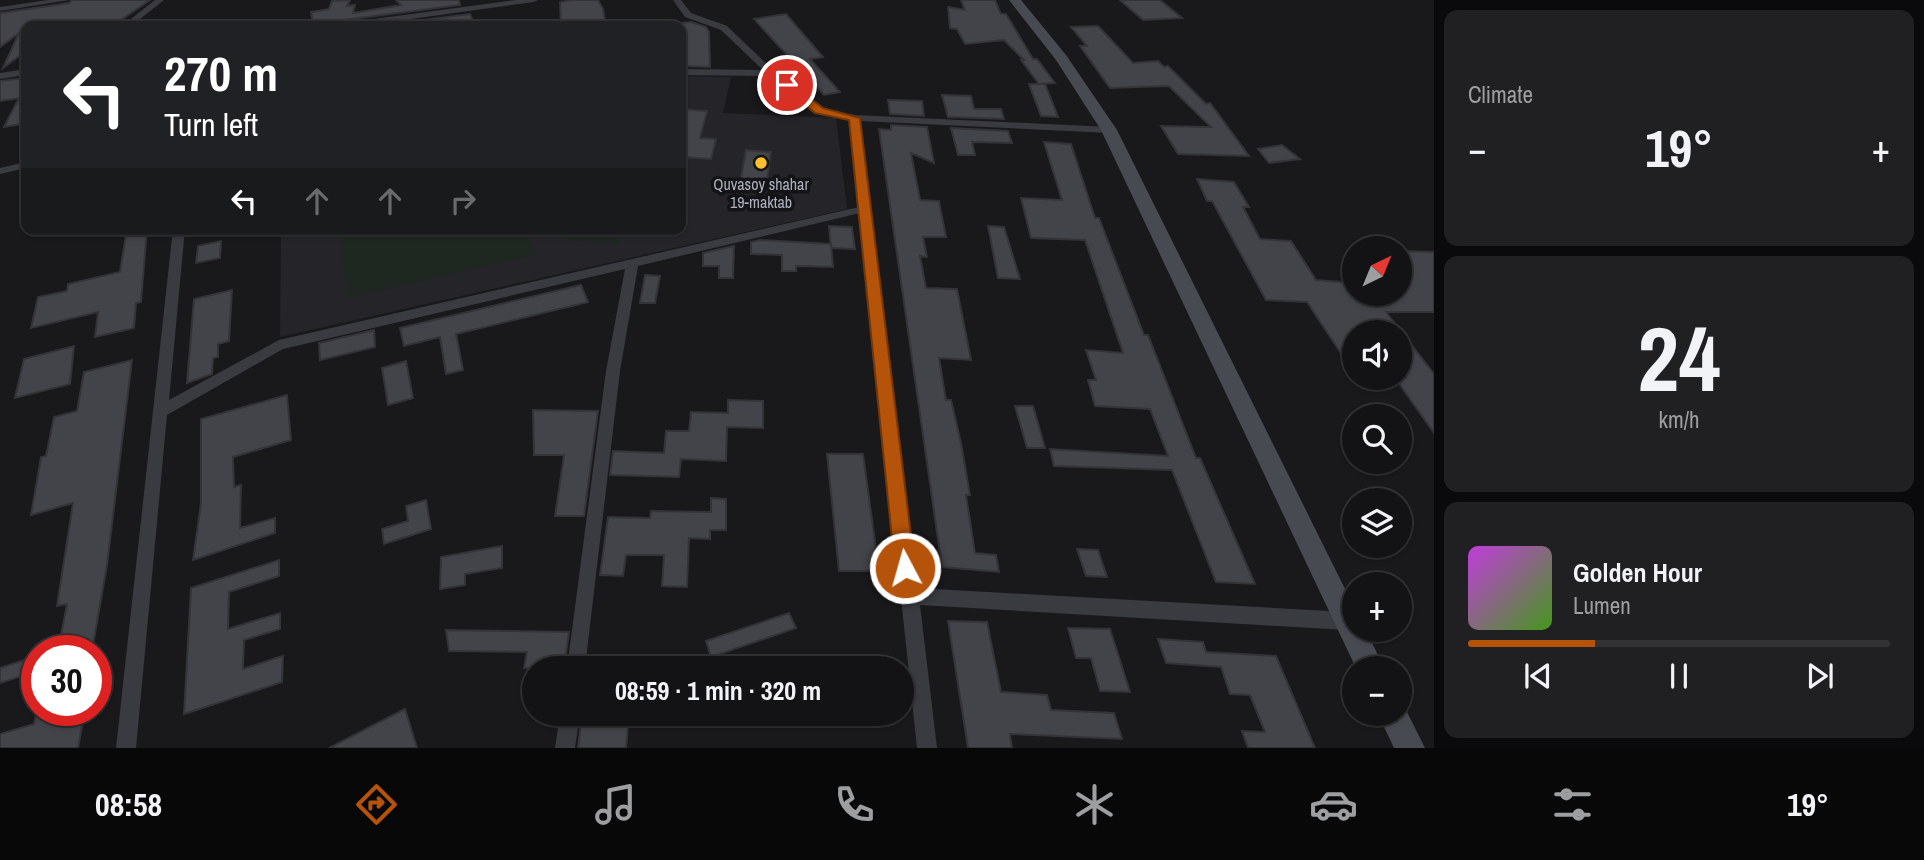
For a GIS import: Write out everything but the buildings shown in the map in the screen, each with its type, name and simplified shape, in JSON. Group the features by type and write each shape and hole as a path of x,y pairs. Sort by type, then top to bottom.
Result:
{"main road":[{"path":"1015,0 1061,58 1109,130 1342,613"},
{"path":"1399,726 1410,748"}],"street":[{"path":"0,9 65,0"},
{"path":"133,21 160,0"},
{"path":"374,21 480,3 534,0"},
{"path":"677,0 688,15 724,28 771,72 819,110 855,118 1109,130"},
{"path":"686,72 771,72"},
{"path":"0,76 21,73"},
{"path":"855,118 927,748"},
{"path":"0,171 21,166"},
{"path":"162,411 279,345 864,209"},
{"path":"126,748 178,235"},
{"path":"578,656 613,372 632,264"},
{"path":"908,596 1342,621"},
{"path":"565,748 568,726"}],"shaded area":[{"name":"Quvasoy shahar 19-maktab","path":"686,76 731,77 723,113 836,118 847,209 280,337 281,235 686,235"},
{"path":"340,235 529,235 536,254 347,298"},
{"path":"565,235 621,235 619,244 563,239"}],"place":[{"name":"Quvasoy shahar 19-maktab","path":"761,163"}],"route":[{"path":"787,85 819,110 855,118 905,568"}]}
